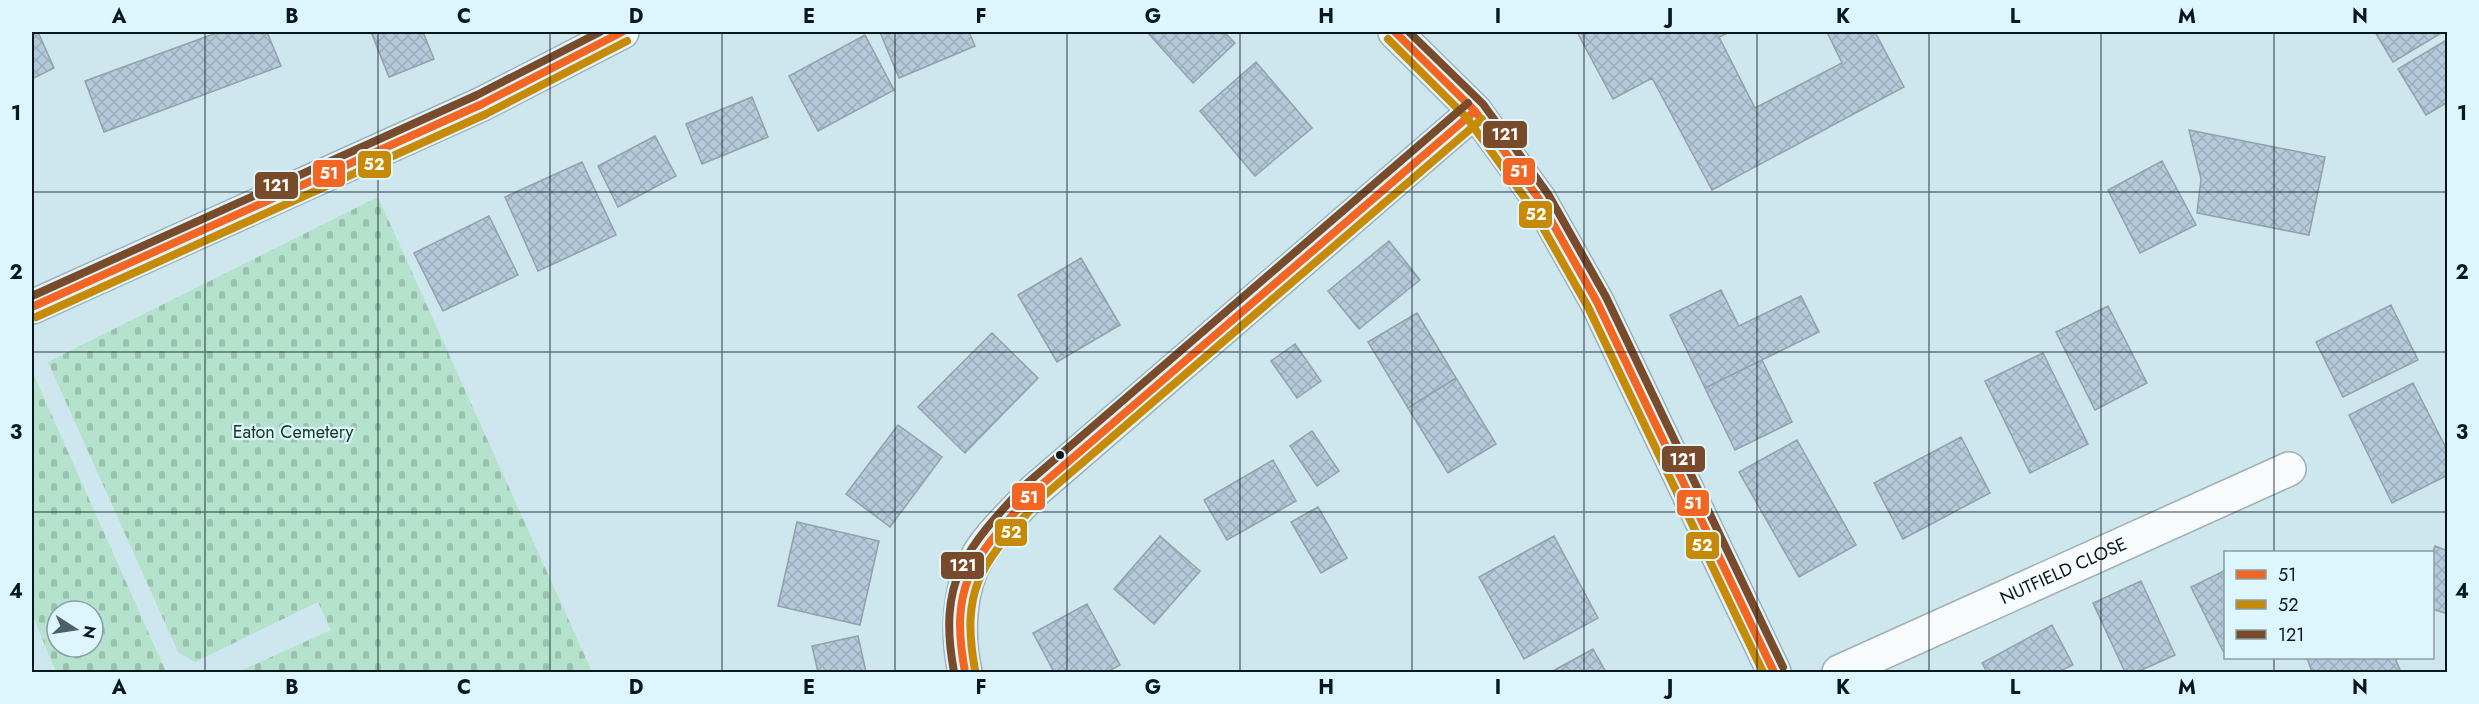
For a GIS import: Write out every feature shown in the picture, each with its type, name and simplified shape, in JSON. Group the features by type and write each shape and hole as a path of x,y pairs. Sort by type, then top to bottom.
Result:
{"street":[{"path":"32,307 482,104 622,32"},
{"path":"1395,32 1475,111 1539,199 1597,302 1774,672"},
{"path":"965,672 959,645 962,602 978,556 1032,493 1475,111"},
{"name":"NUTFIELD CLOSE","path":"1839,672 2289,470"}],"green space":[{"name":"Eaton Cemetery","path":"378,197 592,672 238,672 331,630 318,602 195,662 178,652 48,362"},
{"path":"32,371 166,672 56,672 51,659 105,659 105,599 45,599 45,645 32,614"}],"building":[{"path":"32,32 38,32 54,68 32,79"},
{"path":"219,32 267,32 281,66 104,132 85,81"},
{"path":"371,32 423,32 434,59 389,77"},
{"path":"880,32 969,32 975,46 899,78"},
{"path":"1147,32 1224,32 1235,43 1193,83"},
{"path":"1577,32 1730,32 1719,37 1755,108 1842,63 1827,32 1875,32 1904,87 1712,190 1652,78 1613,99"},
{"path":"2375,32 2443,32 2393,62"},
{"path":"865,35 894,90 818,131 789,76"},
{"path":"2448,39 2448,102 2426,115 2398,69"},
{"path":"1256,62 1312,128 1255,176 1200,111"},
{"path":"752,97 768,137 702,164 686,124"},
{"path":"2189,130 2325,157 2309,235 2197,213 2201,179"},
{"path":"655,136 676,176 618,207 598,166"},
{"path":"2162,161 2196,225 2140,253 2108,190"},
{"path":"582,162 616,235 538,271 505,197"},
{"path":"489,216 518,275 443,311 414,253"},
{"path":"1389,241 1420,280 1359,329 1328,291"},
{"path":"1081,258 1120,325 1057,362 1018,295"},
{"path":"1721,290 1739,326 1801,296 1819,332 1705,388 1670,315"},
{"path":"2391,305 2418,360 2343,397 2316,342"},
{"path":"2108,306 2147,383 2095,410 2056,332"},
{"path":"1417,313 1456,378 1408,408 1368,342"},
{"path":"992,333 1038,378 965,453 918,407"},
{"path":"1295,344 1321,381 1297,398 1271,361"},
{"path":"2043,353 2088,444 2030,473 1985,381"},
{"path":"1762,360 1792,422 1735,450 1705,388"},
{"path":"1456,378 1496,444 1448,473 1408,408"},
{"path":"2413,383 2448,452 2448,475 2392,503 2349,415"},
{"path":"898,425 942,457 890,527 846,494"},
{"path":"1312,431 1339,471 1317,486 1290,446"},
{"path":"1961,437 1990,493 1903,539 1874,483"},
{"path":"1797,440 1856,545 1799,577 1739,472"},
{"path":"1273,460 1296,501 1227,540 1204,500"},
{"path":"1318,507 1347,558 1321,573 1291,522"},
{"path":"797,522 879,541 860,625 778,606"},
{"path":"1160,536 1200,571 1154,624 1114,589"},
{"path":"1554,536 1598,618 1524,659 1479,577"},
{"path":"2435,546 2448,551 2448,614 2434,610"},
{"path":"2224,571 2224,653 2191,587"},
{"path":"2141,581 2175,655 2137,672 2125,672 2093,603"},
{"path":"1087,604 1120,665 1107,672 1054,672 1033,633"},
{"path":"2052,625 2073,665 2058,672 1987,672 1982,663"},
{"path":"858,636 866,672 818,672 812,646"},
{"path":"1593,649 1606,672 1551,672"},
{"path":"2307,659 2395,659 2401,672 2312,672"}],"transit line":[{"name":"121","path":"32,296 477,95 600,32"},
{"name":"51","path":"32,307 482,104 622,32"},
{"name":"51","path":"1395,32 1475,111 1539,199 1597,302 1774,672"},
{"name":"121","path":"1409,32 1483,104 1548,194 1606,297 1783,667"},
{"name":"52","path":"1388,39 1467,118 1530,205 1588,307 1763,672"},
{"name":"52","path":"36,317 486,114 627,41"},
{"name":"121","path":"954,672 950,640 953,589 972,548 1004,508 1025,485 1468,103"},
{"name":"51","path":"965,672 960,614 971,572 996,535 1032,493 1475,111"},
{"name":"52","path":"975,670 971,640 971,615 974,594 981,575 1004,540 1039,500 1482,119"}]}
